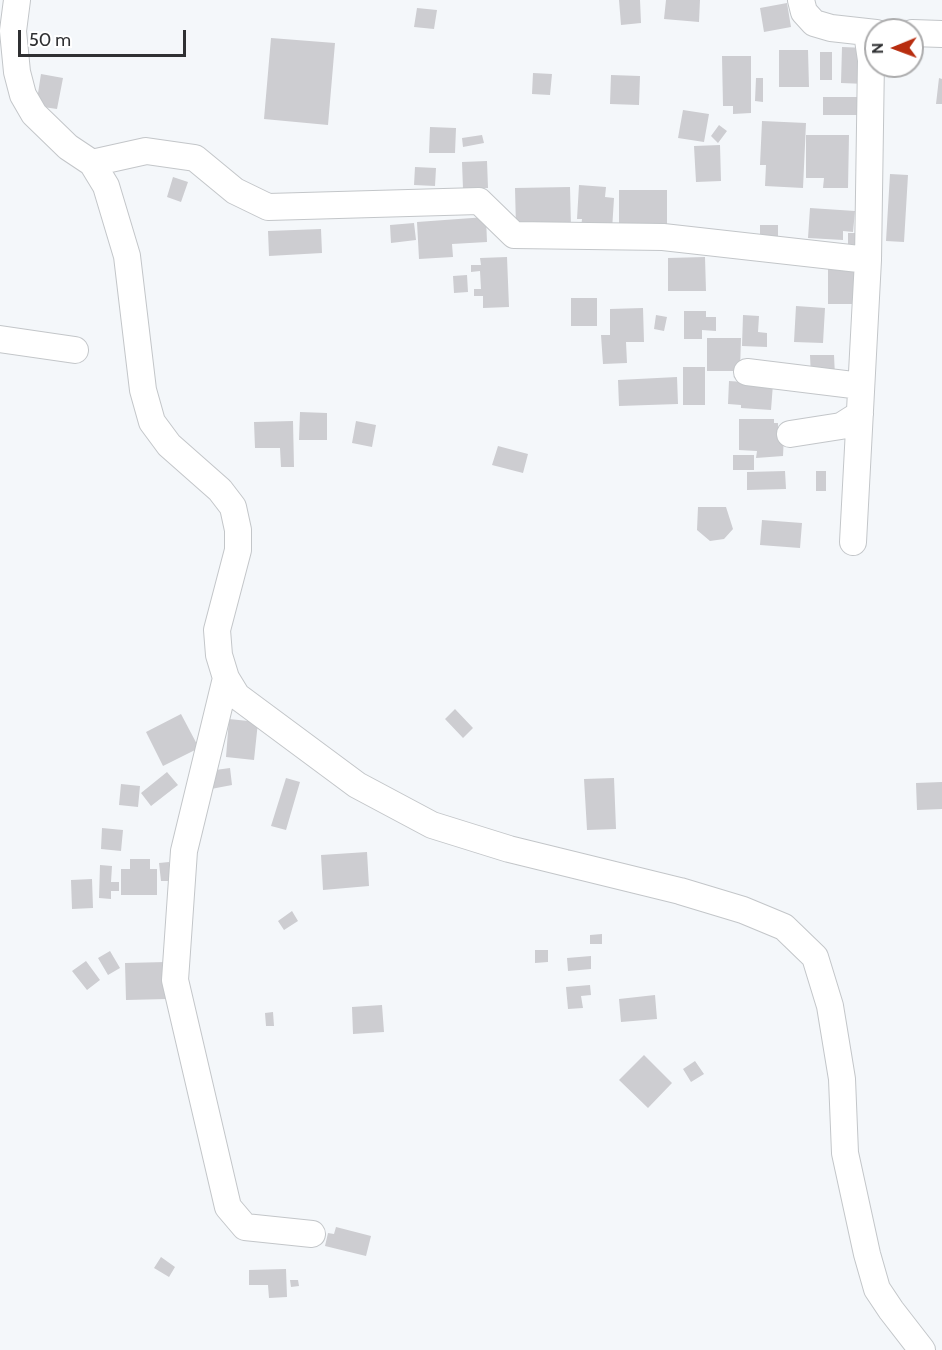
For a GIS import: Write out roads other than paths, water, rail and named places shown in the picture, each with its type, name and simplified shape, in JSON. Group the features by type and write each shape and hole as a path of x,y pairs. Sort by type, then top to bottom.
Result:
{"street":[{"path":"16,0 7,32 9,80 23,95 34,114 68,147 92,163 106,186 127,256 143,390 152,422 169,445 220,490 233,507 238,530 238,550 218,630 219,655 226,678 237,696 357,785 432,825 509,849 680,891 743,910 783,927 815,957 830,1006 842,1079 845,1153 867,1254 877,1289 922,1350"},
{"path":"801,0 804,12 814,23 831,28 864,32"},
{"path":"924,33 942,34"},
{"path":"853,542 868,260 871,78"},
{"path":"92,163 146,151 195,158 235,191 268,207 479,201 514,235 663,237 868,260"},
{"path":"0,339 75,350"},
{"path":"747,372 861,386"},
{"path":"790,434 841,426 860,414"},
{"path":"226,678 184,851 175,980 228,1207 245,1227 312,1234"}]}
